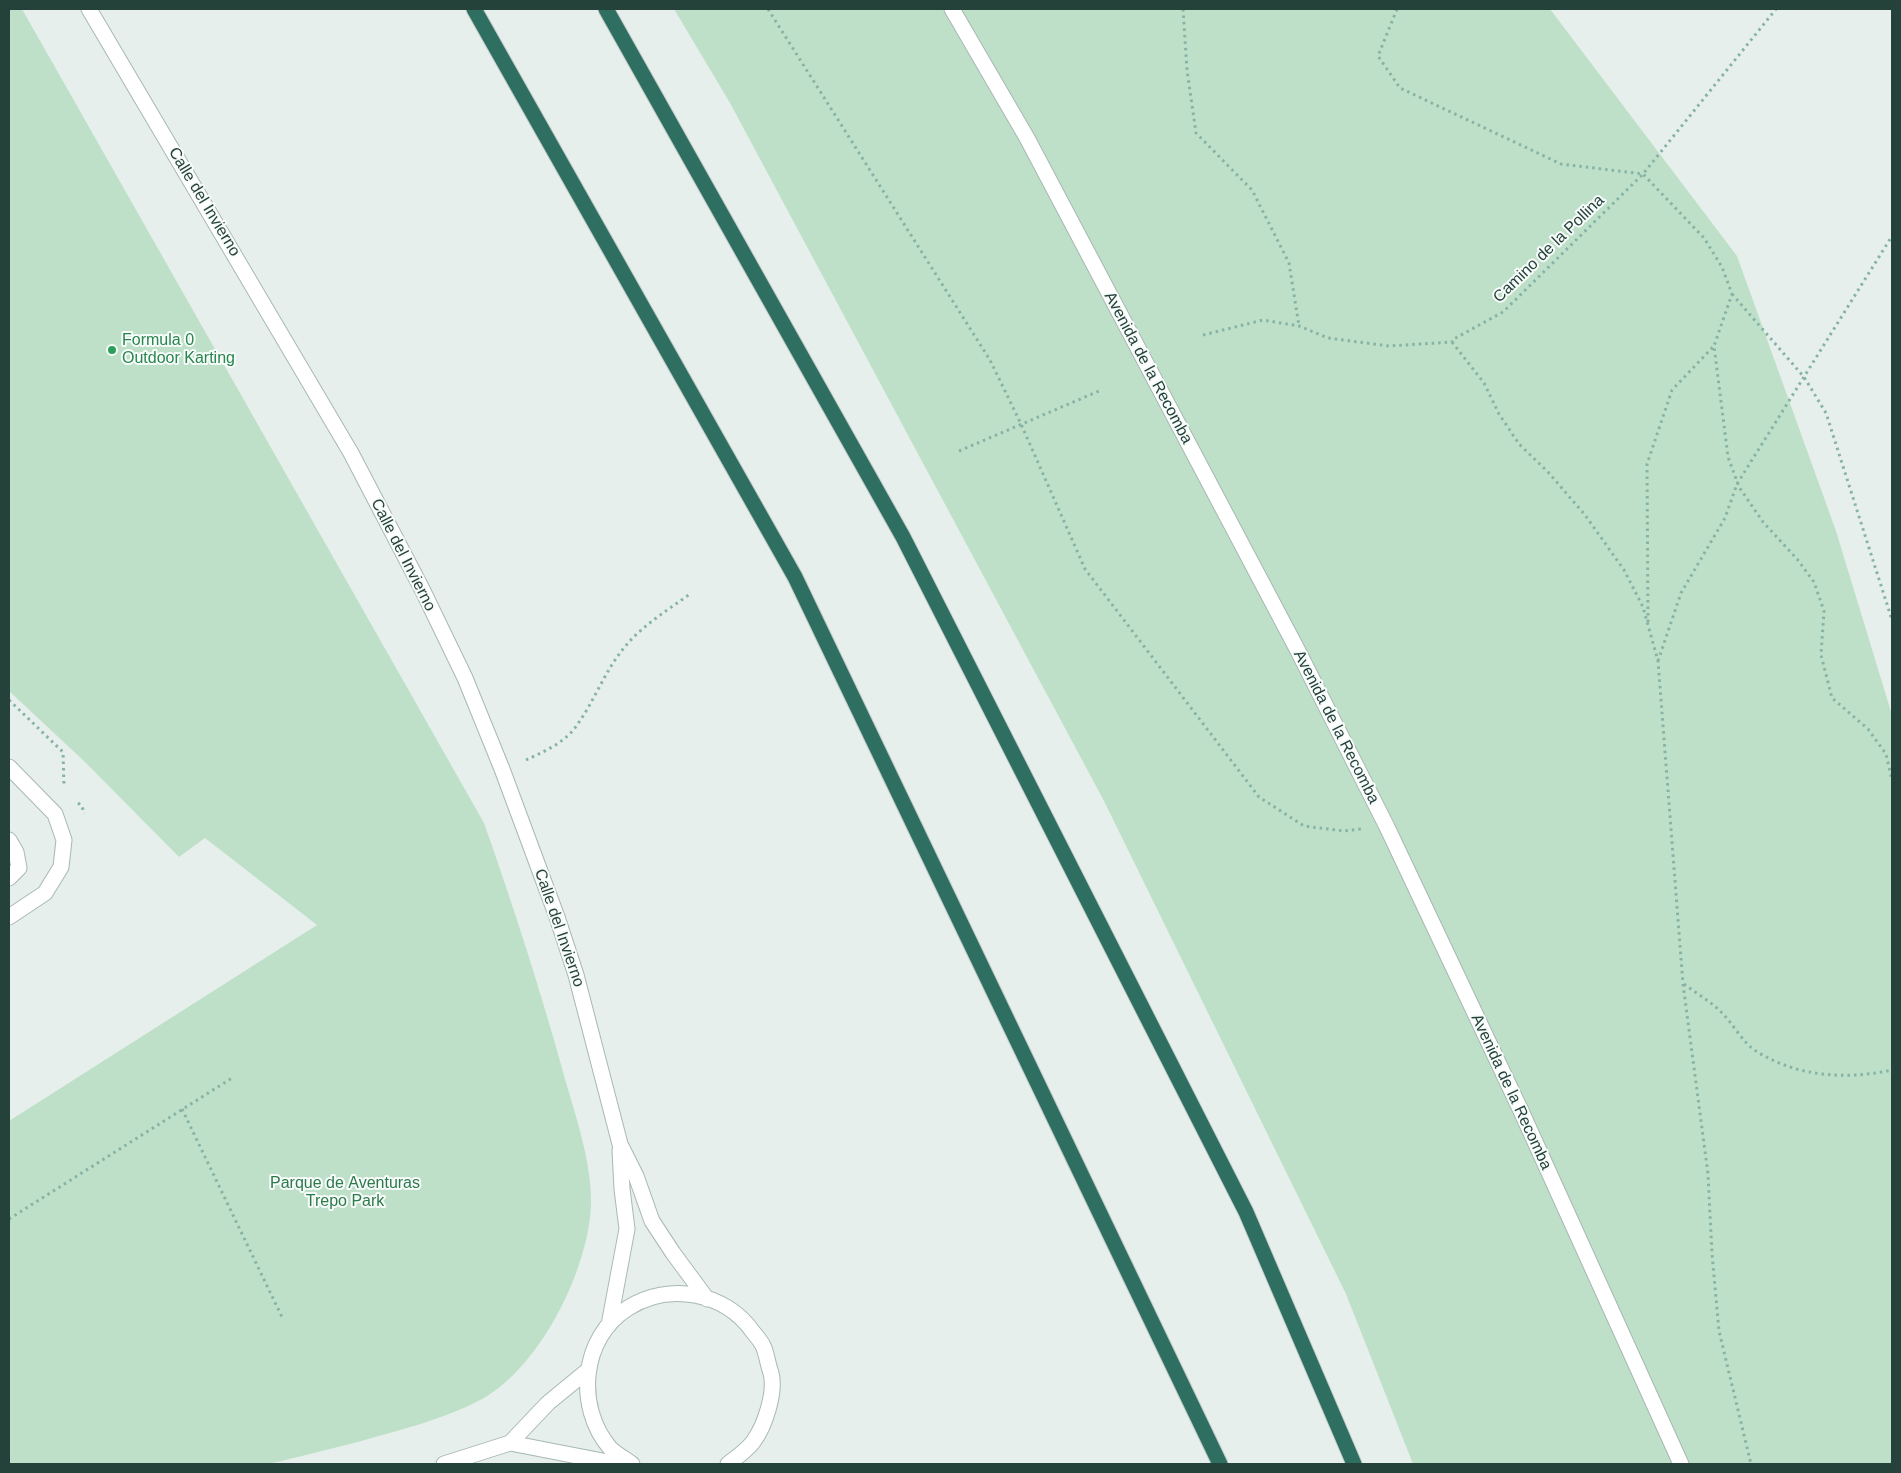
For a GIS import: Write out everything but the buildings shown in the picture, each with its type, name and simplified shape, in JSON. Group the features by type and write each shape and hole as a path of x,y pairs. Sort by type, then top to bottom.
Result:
{"highway":[{"path":"474,9 795,577 1220,1464"},
{"path":"606,9 903,537 1246,1212 1354,1464"}],"street":[{"name":"Calle del Invierno","path":"89,9 351,453 465,678 558,917 576,975 620,1144 636,1176 652,1221 707,1299"},
{"name":"Avenida de la Recomba","path":"952,9 1031,147 1292,640 1387,827 1522,1113 1681,1464"},
{"path":"9,767 56,814 64,840 61,867 45,892 9,917"},
{"path":"9,840 16,852 19,868 9,878"},
{"name":"Calle del Invierno","path":"609,1325 628,1229 622,1190 620,1144"},
{"path":"632,1464 611,1448 594,1422 587,1397 587,1371 595,1347 609,1325 628,1308 651,1297 684,1293 716,1301 744,1319 763,1346 772,1378 769,1412 754,1442 728,1464"},
{"path":"510,1443 548,1403 587,1371"},
{"path":"444,1464 510,1443 618,1464"}],"path":[{"path":"768,9 990,360 1021,424 1085,569 1259,797 1304,826 1344,830 1387,827"},
{"path":"1184,9 1187,70 1196,134 1252,190 1289,263 1299,326"},
{"path":"1397,9 1378,56 1400,88 1562,164 1643,174 1704,238 1722,267 1732,294 1804,376 1826,413 1892,620"},
{"name":"Camino de la Pollina","path":"1202,335 1263,320 1299,326 1328,338 1389,346 1452,342 1452,340 1504,312 1643,174 1776,9"},
{"path":"1658,661 1681,593 1725,518 1738,484 1892,236"},
{"path":"1648,627 1647,464 1672,390 1714,346 1732,294"},
{"path":"1452,342 1484,383 1499,414 1519,444 1548,472 1585,515 1624,570 1643,607 1658,661 1683,984 1708,1174 1712,1254 1719,1331 1751,1464"},
{"path":"1714,346 1728,458 1738,484 1763,522 1797,559 1814,582 1824,611 1821,655 1832,698 1868,729 1886,754 1892,780"},
{"path":"959,451 1099,391"},
{"path":"518,763 559,743 574,730 602,680 620,653 639,631 690,594"},
{"path":"1683,984 1722,1012 1754,1051 1795,1070 1835,1076 1868,1076 1892,1070"},
{"path":"9,1219 232,1078"},
{"path":"182,1109 282,1317"}],"green space":[{"name":"Parque de Aventuras Trepo Park","path":"9,9 22,9 484,823 537,982 578,1125 589,1173 591,1204 588,1230 571,1285 558,1313 542,1339 524,1363 505,1383 484,1398 438,1418 358,1442 273,1463 255,1465 9,1464 9,1121 317,925 205,838 179,857 85,762 9,691"},
{"path":"674,9 1550,9 1737,256 1836,531 1892,715 1892,1464 1413,1464 1346,1294 1104,801 730,103"}],"place":[{"name":"Formula 0 Outdoor Karting","path":"112,350"}]}
